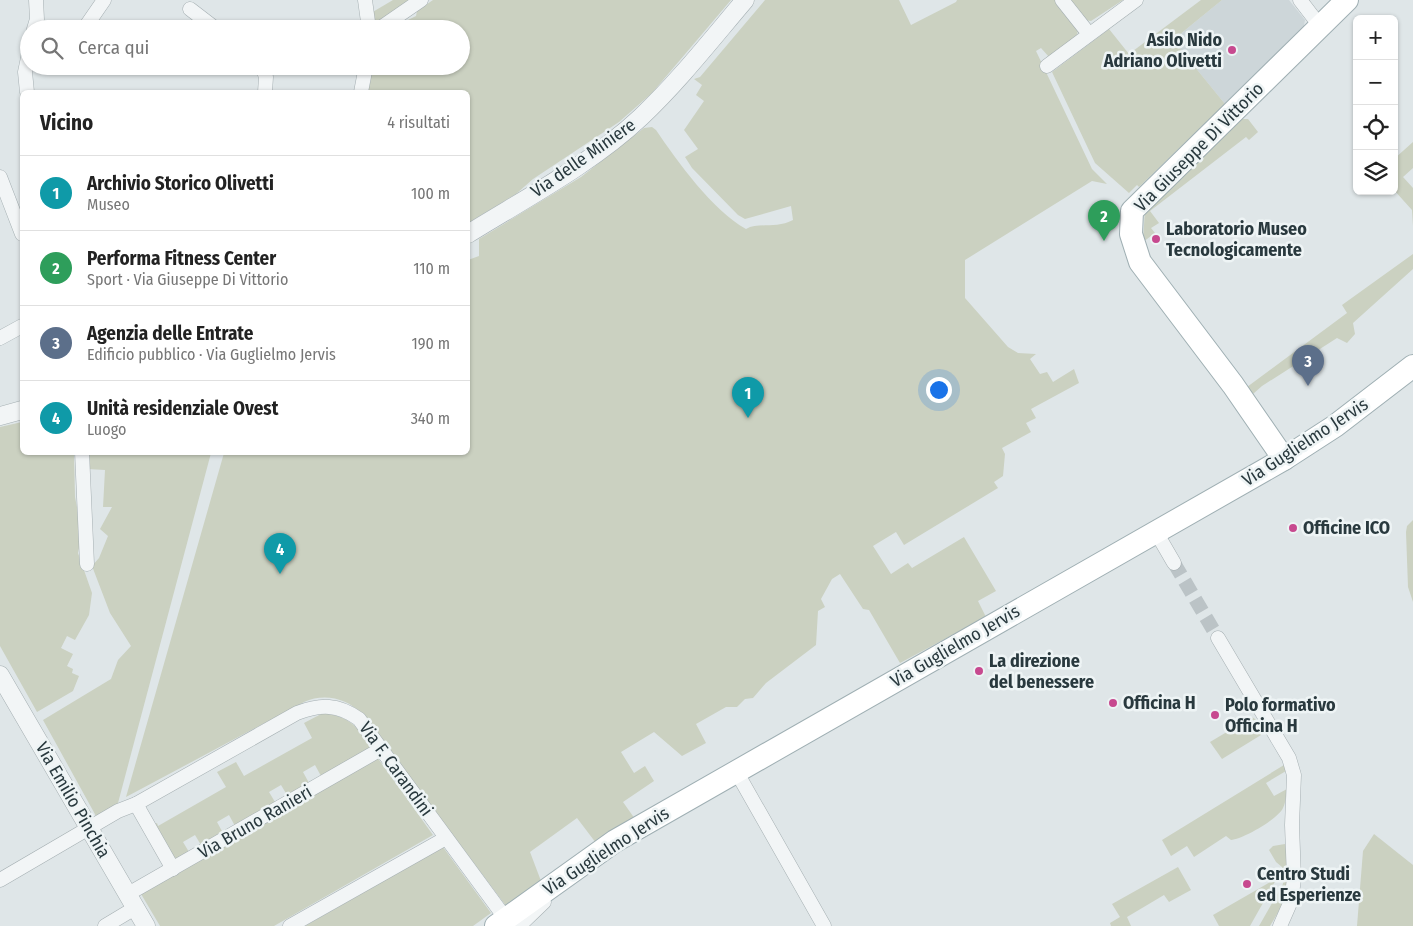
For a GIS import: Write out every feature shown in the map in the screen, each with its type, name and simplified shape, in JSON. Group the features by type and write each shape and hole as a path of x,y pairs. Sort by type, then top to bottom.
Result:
{"main road":[{"name":"Via Giuseppe Di Vittorio","path":"1284,459 1233,385 1140,262 1131,234 1132,211 1347,0"},
{"name":"Via Guglielmo Jervis","path":"507,924 555,883 615,841 1284,459 1335,426 1413,366"}],"street":[{"path":"36,0 37,20"},
{"path":"90,20 104,0"},
{"path":"365,0 368,20"},
{"path":"392,20 421,0"},
{"name":"Via delle Miniere","path":"470,233 581,164 640,118 687,69 745,0"},
{"path":"1062,0 1089,34"},
{"path":"1046,66 1136,0"},
{"path":"1300,0 1320,26"},
{"path":"190,9 204,20"},
{"path":"24,75 27,90"},
{"path":"265,75 266,90"},
{"path":"361,90 364,75"},
{"path":"0,177 20,229"},
{"path":"0,330 20,325"},
{"path":"0,338 20,326"},
{"path":"0,416 20,411"},
{"path":"82,455 87,564"},
{"path":"1156,532 1174,563"},
{"path":"1218,638 1289,758 1294,775 1292,824 1294,879 1292,901 1280,926"},
{"name":"Via Emilio Pinchia","path":"0,675 146,926"},
{"name":"Via F. Carandini","path":"0,880 91,829 118,811 136,804 297,713 309,708 331,706 350,712 359,719 507,924"},
{"name":"Via Bruno Ranieri","path":"105,926 131,901 173,869 381,749"},
{"path":"736,771 824,926"},
{"path":"136,804 173,869"},
{"path":"290,926 446,838"}],"shaded area":[{"name":"Asilo Nido Adriano Olivetti","path":"1222,0 1289,0 1305,20 1303,31 1225,104 1173,40"}],"green space":[{"path":"393,0 412,0 379,20 371,20 371,13"},
{"path":"433,0 731,0 652,93 619,122 533,179 516,194 470,222 470,90 368,90 370,75 470,75 470,20 408,20 416,16 417,11"},
{"path":"765,0 899,0 911,25 957,0 1055,0 1078,30 1077,35 1049,57 1041,48 1036,51 1092,169 1107,184 1092,181 965,260 965,298 1008,347 1018,353 1036,354 1030,359 1040,374 1047,372 1053,382 1074,369 1079,383 1031,409 1036,418 1026,423 1031,432 1002,448 1005,454 1003,476 994,482 998,488 904,545 896,532 873,546 891,574 908,563 912,568 964,537 996,591 978,601 986,617 900,663 869,610 863,609 840,574 832,579 821,599 825,607 818,611 816,645 766,683 753,698 745,699 737,707 726,707 696,724 706,743 682,756 654,732 621,752 634,773 645,766 654,781 623,802 635,819 596,843 577,818 530,852 541,881 506,906 362,714 342,701 319,698 304,702 126,797 223,455 470,455 470,259 479,256 479,239 581,177 644,128 652,127 656,130 696,184 721,210 746,229 756,226 787,223 793,220 791,206 745,219 738,215 692,168 685,157 698,149 684,130 704,101 696,95 702,85 694,79 700,77"},
{"path":"1069,0 1123,0 1091,21 1084,20"},
{"path":"1201,0 1222,0 1173,40 1225,104 1139,187 1137,185 1129,193 1095,163 1052,72 1109,29 1129,54"},
{"path":"1240,119 1248,119 1258,132 1249,140 1246,137 1150,211 1159,223 1151,228 1155,233 1143,242 1145,209"},
{"path":"1413,142 1413,168 1403,177 1413,188 1413,226 1412,210 1398,194 1398,155"},
{"path":"1413,254 1413,269 1353,323 1355,334 1347,343 1337,338 1262,386 1253,394 1247,387 1347,313 1342,305"},
{"path":"20,422 20,455 74,455 75,497 82,533 78,553 92,593 89,615 75,640 67,636 61,648 73,654 67,666 73,669 72,673 79,676 73,691 37,712 0,646 0,427"},
{"path":"86,455 210,455 118,803 96,816 43,720 111,679 118,660 131,646 110,613 92,566 99,558 108,536 100,529 112,507 103,507 105,470 87,469"},
{"path":"1413,520 1413,602 1408,587 1406,532 1407,526"},
{"path":"323,713 340,717 352,723 371,747 321,776 315,765 303,772 309,783 287,795 281,785 269,792 275,802 235,826 229,815 217,822 223,833 201,845 195,835 183,842 189,852 174,861 153,825 157,823 158,826 226,787 217,772 236,762 244,776 312,738 304,723"},
{"path":"1252,717 1261,723 1261,735 1222,759 1210,742"},
{"path":"377,757 433,835 274,926 160,926 141,894"},
{"path":"1284,765 1286,771 1266,783 1274,796 1287,789 1283,808 1274,818 1260,828 1236,839 1231,840 1226,836 1194,857 1187,846 1171,856 1162,840"},
{"path":"1374,834 1413,865 1413,926 1357,926 1363,851"},
{"path":"1285,844 1288,878 1285,896 1270,926 1259,926 1283,884 1282,867 1276,862 1269,850 1273,846"},
{"path":"443,847 491,913 473,926 305,926"},
{"path":"1178,867 1191,890 1169,902 1164,895 1127,917 1131,926 1111,926 1110,923 1120,917 1112,904"},
{"path":"1277,878 1250,926 1219,926 1213,915"}],"tunnel":[{"path":"1174,563 1218,638"}],"place":[{"name":"Asilo Nido Adriano Olivetti","path":"1232,50"},
{"name":"Laboratorio Museo Tecnologicamente","path":"1156,239"},
{"name":"Performa Fitness Center","path":"1104,241"},
{"name":"Agenzia delle Entrate","path":"1308,386"},
{"name":"Archivio Storico Olivetti","path":"748,418"},
{"name":"Officine ICO","path":"1293,528"},
{"name":"Unità residenziale Ovest","path":"280,574"},
{"name":"La direzione del benessere","path":"979,671"},
{"name":"Officina H","path":"1113,703"},
{"name":"Polo formativo Officina H","path":"1215,715"},
{"name":"Centro Studi ed Esperienze","path":"1247,884"}]}
